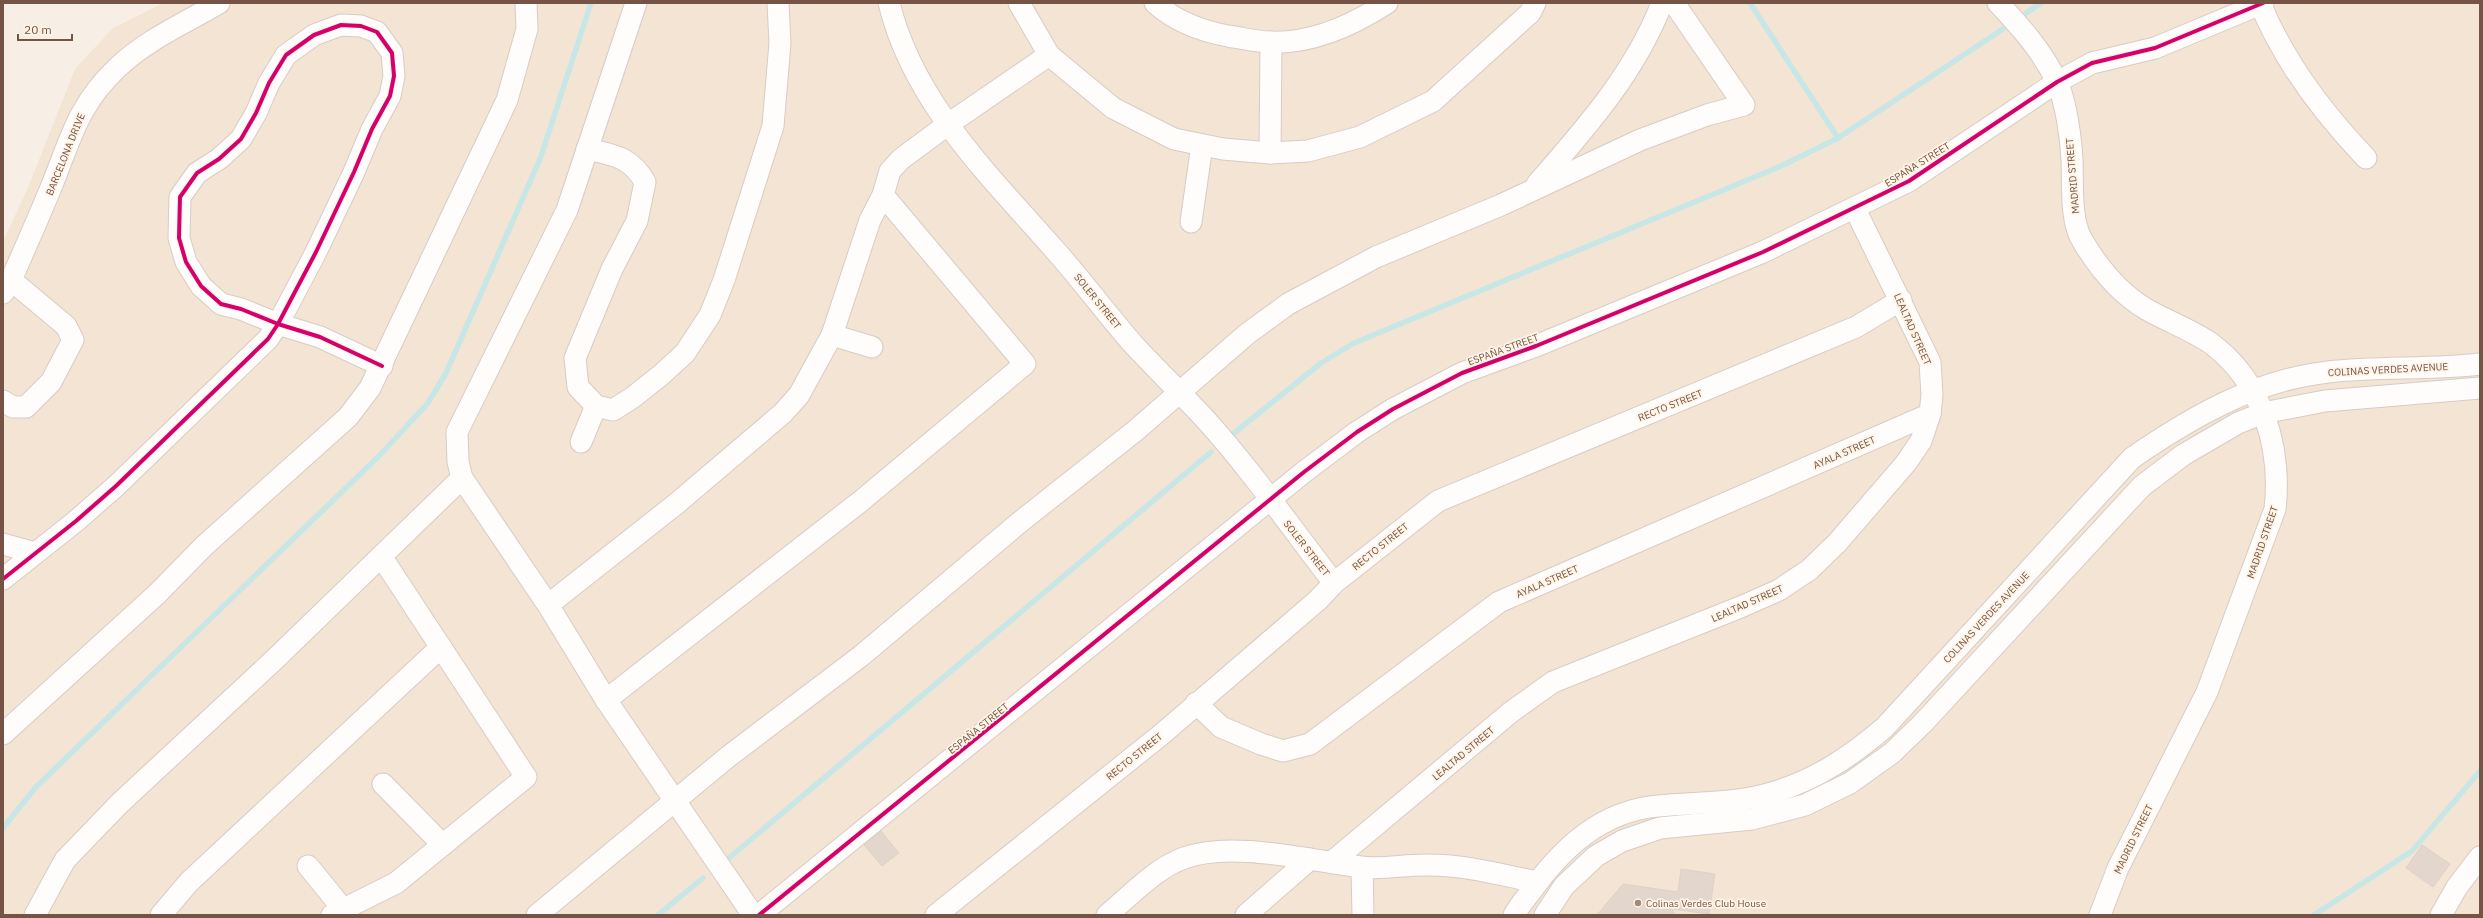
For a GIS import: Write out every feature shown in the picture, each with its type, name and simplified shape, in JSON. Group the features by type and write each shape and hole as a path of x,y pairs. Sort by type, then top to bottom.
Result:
{"street":[{"name":"BARCELONA DRIVE","path":"7,286 52,185 77,118 93,94 117,68 140,49 219,3"},
{"path":"3,734 157,594 204,546 348,417 370,388 382,366 507,100 527,29 526,3"},
{"path":"636,3 567,210 457,432 458,462 462,478 548,605 606,700 752,915"},
{"path":"587,149 616,155 637,168 646,182 637,221 612,269 575,358 578,387 596,406 613,410 661,376 685,353 710,315 724,280 773,126 780,43 778,3"},
{"name":"SOLER STREET","path":"889,3 906,52 921,84 947,125 1074,271 1131,341 1179,392 1245,467 1334,583"},
{"path":"1019,3 1049,55 1113,108 1174,139 1223,150 1270,153 1308,150 1360,137 1433,101 1530,12 1535,3"},
{"path":"1155,3 1186,25 1214,33 1271,42 1303,39 1339,29 1363,18 1387,3"},
{"path":"1531,191 1594,119 1614,90 1651,29 1662,3"},
{"path":"537,915 729,756 861,656 953,577 1135,431 1247,334 1288,304 1376,257 1434,234 1640,140 1707,115 1744,105 1674,3"},
{"path":"2261,4 2282,48 2313,98 2338,129 2366,158"},
{"name":"ESPAÑA STREET","path":"759,915 1357,432 1393,409 1462,373 1536,346 1763,252 1855,209 1909,181 2057,82 2092,64 2155,48 2261,4"},
{"name":"MADRID STREET","path":"2010,15 2057,82 2063,101 2072,158 2073,206 2081,238 2120,290 2146,309 2209,343 2230,360 2252,392 2263,412 2276,454 2278,484 2276,509 2207,692 2118,868 2100,915"},
{"path":"3,579 76,522 138,465 268,339 278,324 316,252 354,172 372,129 390,96 394,76 392,53 377,32 361,26 341,25 320,32 286,55 269,83 256,113 241,139 219,159 198,173 180,197 179,238 186,262 201,286 221,304 241,309 278,324 320,336 382,366"},
{"path":"1270,153 1271,42"},
{"path":"548,605 676,504 783,413 799,395 832,335 870,220 883,195 890,171 901,159 947,125 1049,55"},
{"path":"1191,222 1202,145"},
{"path":"606,700 861,501 1025,364 883,195"},
{"name":"LEALTAD STREET","path":"1333,862 1511,712 1553,682 1743,606 1779,590 1809,570 1837,543 1906,463 1921,441 1930,414 1932,395 1930,362 1855,209"},
{"path":"3,401 13,407 26,407 51,382 73,340 66,326 7,286"},
{"name":"RECTO STREET","path":"936,915 1162,734 1196,703 1318,600 1334,583 1438,501 1856,327 1900,300"},
{"path":"832,335 872,347"},
{"name":"COLINAS VERDES AVENUE","path":"1514,915 1537,882 1563,850 1584,834 1627,813 1657,806 1730,802 1774,792 1810,779 1857,751 1884,728 2132,458 2167,434 2220,404 2252,392 2327,372 2480,364"},
{"path":"1545,915 1564,886 1596,856 1622,841 1660,828 1752,819 1805,805 1850,783 1892,753 1923,723 2142,486 2183,455 2238,423 2263,412 2325,401 2480,388"},
{"path":"581,442 596,406"},
{"name":"AYALA STREET","path":"1196,703 1221,727 1261,744 1283,750 1310,744 1499,602 1930,414"},
{"path":"35,915 65,860 70,854 120,803 273,661 462,478"},
{"path":"3,544 35,553"},
{"path":"308,866 337,912 396,883 526,777 381,556"},
{"path":"161,915 189,882 441,647"},
{"path":"383,784 443,845"},
{"path":"1107,915 1160,872 1183,858 1206,852 1247,852 1333,862 1362,868 1431,865 1486,871 1537,882"},
{"path":"2441,915 2457,888 2480,857"},
{"path":"1246,915 1310,859"},
{"path":"1362,868 1363,915"}],"shaded area":[{"path":"163,3 2480,3 2480,915 3,915 3,241 27,190 75,69 113,28"}],"building":[{"path":"881,831 899,853 882,866 864,845"},
{"path":"2422,845 2450,864 2433,887 2406,868"},
{"path":"1681,869 1715,874 1709,914 1672,909 1675,915 1597,915 1623,884 1678,892"}],"waterway":[{"path":"3,828 36,787 379,456 428,403 446,373 540,159 591,3"},
{"path":"1750,3 1838,138"},
{"path":"2026,13 2041,3"},
{"path":"1233,434 1321,363 1354,343 1779,167 1838,138 2003,29"},
{"path":"729,858 1211,452"},
{"path":"2314,915 2412,851 2480,771"},
{"path":"658,915 703,878"}],"cycle path":[{"path":"759,915 1304,472 1357,432 1393,409 1462,373 1536,346 1763,252 1909,181 2057,82 2092,63 2155,48 2263,3"},
{"path":"3,579 76,521 116,486 268,339 278,324 316,252 354,172 372,129 390,96 394,76 392,53 377,32 361,26 341,25 314,35 286,55 269,83 256,113 241,139 219,159 197,173 180,197 179,238 186,262 201,286 221,304 241,309 278,324 320,337 382,366"}],"place":[{"name":"Colinas Verdes Club House","path":"1638,903"}]}
